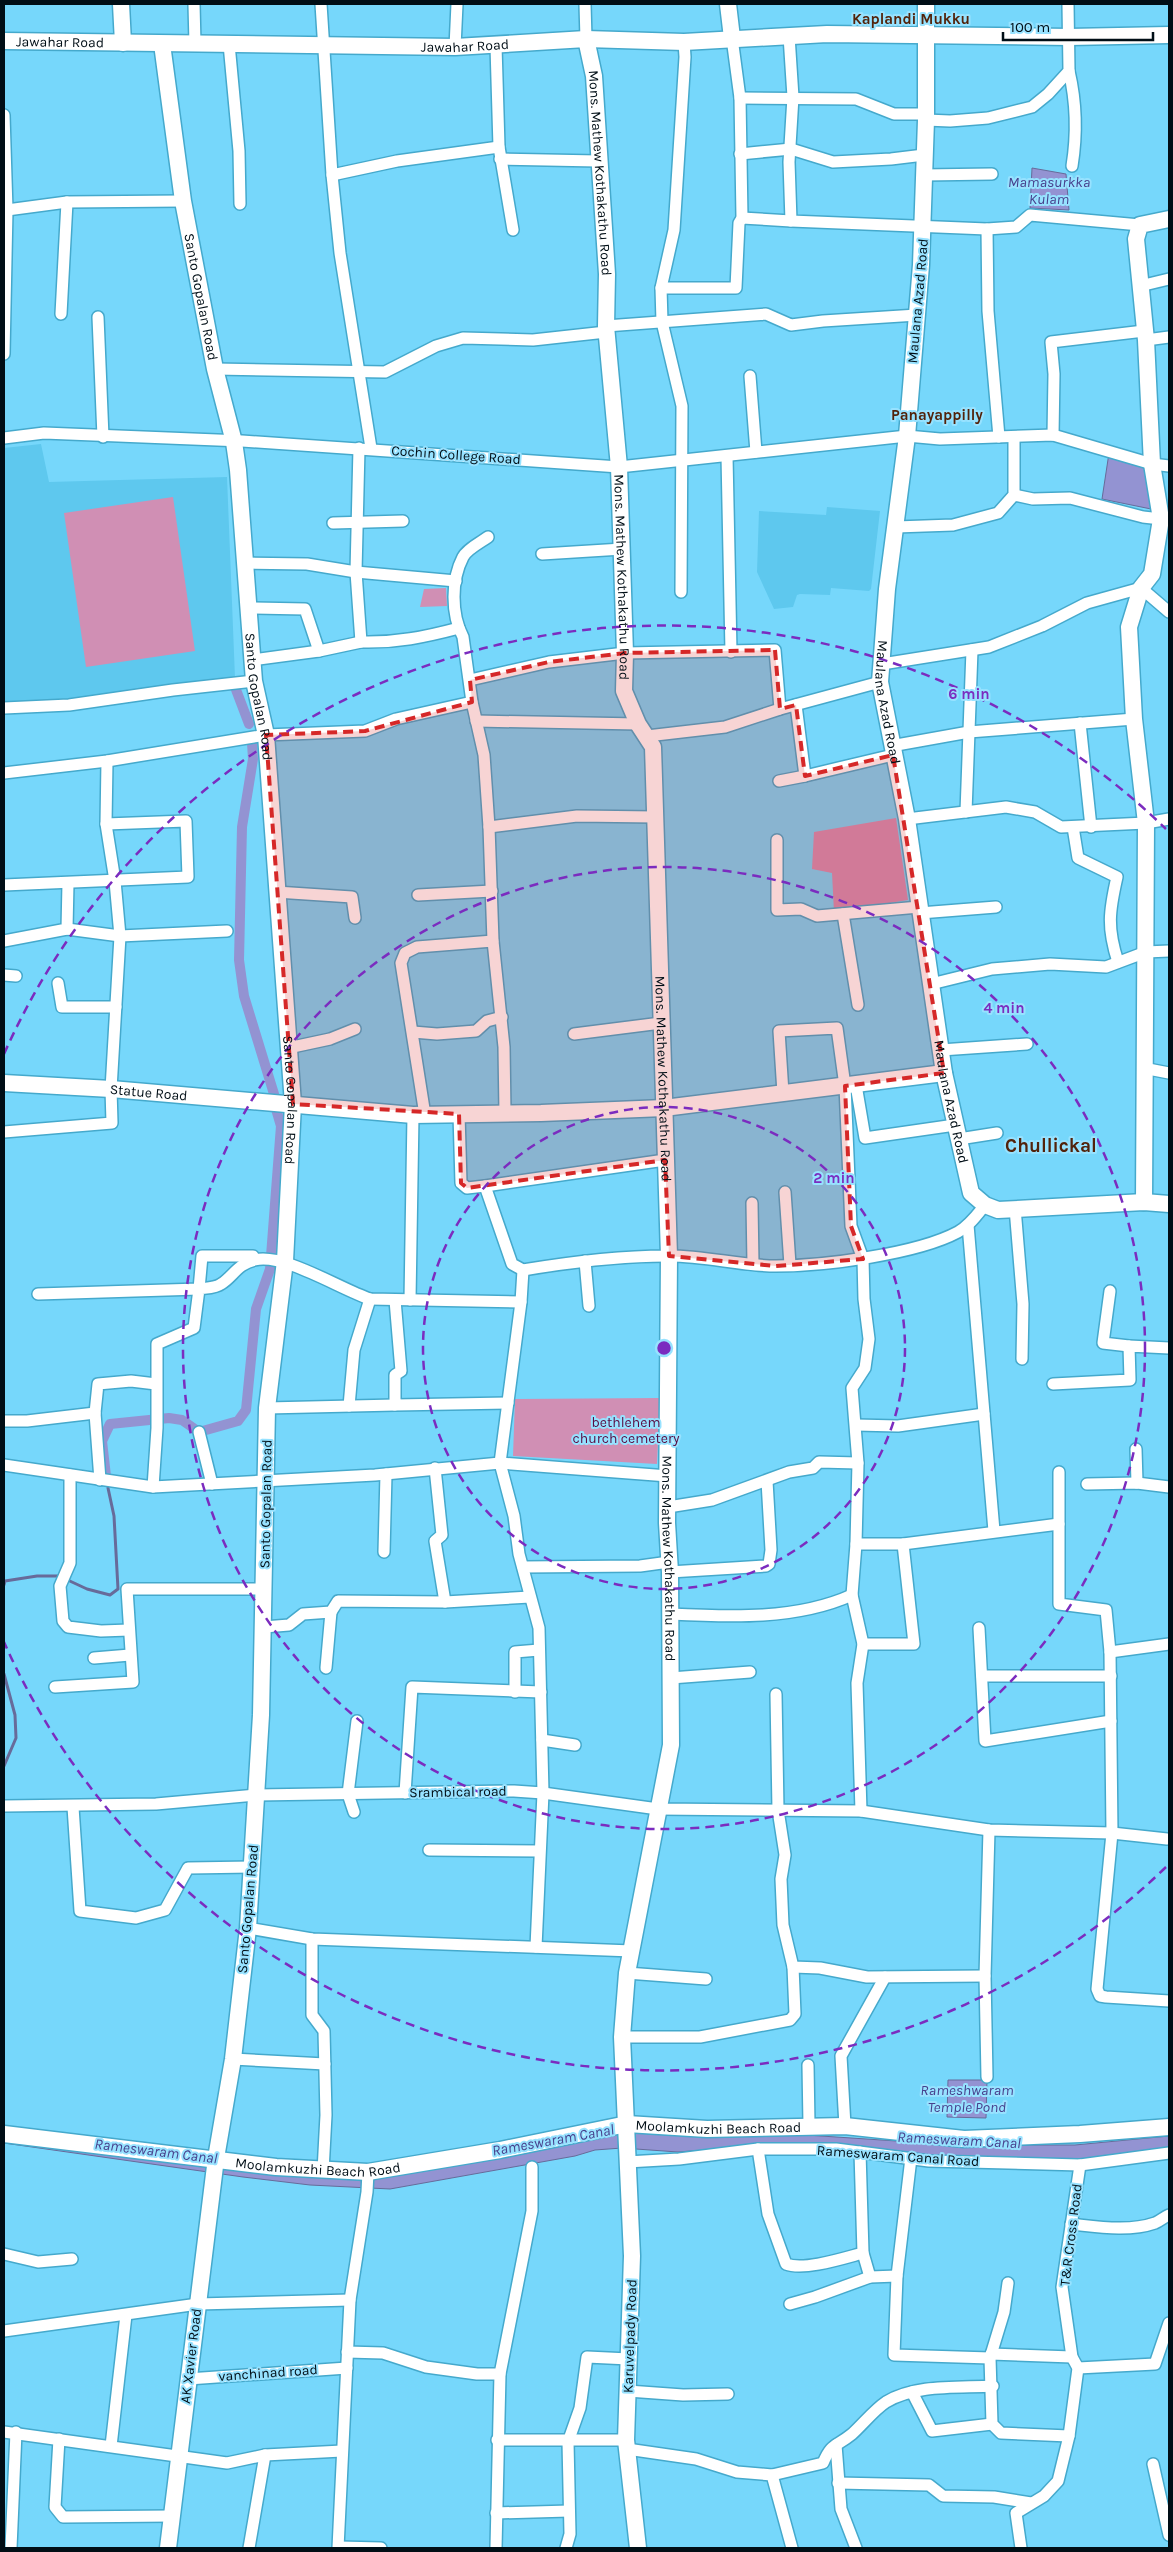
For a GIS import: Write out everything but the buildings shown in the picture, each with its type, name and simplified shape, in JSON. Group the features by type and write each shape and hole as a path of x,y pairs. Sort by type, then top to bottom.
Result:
{"street":[{"path":"121,4 123,42"},
{"path":"194,4 195,44"},
{"path":"321,4 332,175 340,253 359,372 365,448 357,523 356,572 361,642"},
{"path":"455,47 457,4"},
{"path":"585,4 586,39"},
{"path":"661,288 736,288 738,232 742,218 740,98 728,4"},
{"name":"Maulana Azad Road","path":"926,4 924,226 907,436 887,589 880,682 892,751 907,819 944,1073 970,1193 985,1205"},
{"path":"1068,4 1069,71 1073,86 1075,146 1072,166"},
{"name":"Jawahar Road","path":"4,41 455,47 496,46 586,39 684,42 789,36 926,34 1068,37 1169,35"},
{"path":"789,36 793,97 791,221"},
{"name":"Mons. Mathew Kothakathu Road","path":"586,39 594,76 598,161 607,274 606,329 618,467 622,549 625,653 624,691 642,730 653,747 669,1256 668,1507 671,1745 627,1973 622,2038 627,2126"},
{"path":"681,592 680,460 682,406 662,322 661,288 674,230 678,190 677,163 685,57 684,42"},
{"name":"Santo Gopalan Road","path":"162,44 183,201 215,369 234,442 246,563 254,681 266,735 293,1104 276,1261 267,1408 264,1627 257,1795 248,1928 233,2059 215,2166"},
{"path":"229,44 239,142 240,204"},
{"path":"496,46 500,153 513,230"},
{"path":"740,98 856,99 894,114 950,121 988,118 1032,107 1048,94 1069,71"},
{"path":"4,114 7,210 4,354"},
{"path":"740,154 791,150 833,162 924,155"},
{"path":"332,175 397,162 500,153 598,161"},
{"path":"924,175 992,174"},
{"path":"7,210 66,202 183,201"},
{"path":"61,314 66,202"},
{"path":"742,218 987,229 1016,227 1030,215 1140,225 1169,219"},
{"path":"1140,225 1136,239 1145,335 1152,464 1161,519 1152,574 1141,588 1130,627 1134,719 1146,823 1146,952 1143,1068 1144,1202"},
{"path":"987,229 988,312 999,437"},
{"path":"1140,286 1169,279"},
{"path":"215,369 385,372 436,346 464,338 533,340 662,322 766,314 792,325 823,320 917,315"},
{"path":"98,317 103,437"},
{"path":"1053,435 1054,374 1051,342 1145,335 1169,337"},
{"path":"750,376 756,452"},
{"name":"Cochin College Road","path":"4,438 44,433 365,448 618,467 907,436 940,439 1053,435 1152,464 1169,466"},
{"path":"896,527 953,526 998,513 1014,495 1014,437"},
{"path":"727,456 731,652"},
{"path":"1014,495 1033,499 1070,498 1143,517 1161,519"},
{"path":"333,523 402,522"},
{"path":"488,537 464,555 454,587 472,702 484,755 489,827 493,941 502,1018 505,1113"},
{"path":"542,554 622,549"},
{"path":"246,563 307,564 356,572 456,581"},
{"path":"1141,588 1169,612"},
{"path":"882,664 990,647 1042,626 1087,603 1141,588"},
{"path":"248,608 305,609 319,651"},
{"path":"252,660 319,651 361,642 390,643 411,640 459,628"},
{"path":"470,680 548,662 625,653 775,650 780,709"},
{"path":"966,812 972,650"},
{"path":"4,708 69,705 254,681"},
{"path":"476,720 642,730 725,727 780,709 880,682"},
{"path":"4,773 107,761 266,735 365,731 396,720 472,702"},
{"path":"796,705 805,776"},
{"path":"779,781 805,776 892,751 969,732 1134,719"},
{"path":"1080,723 1091,826"},
{"path":"4,1132 112,1123 111,1090 120,936 115,881 106,824 107,761"},
{"path":"907,819 1006,807 1022,808 1035,812 1061,827 1146,823 1169,819"},
{"path":"489,827 577,816 655,817"},
{"path":"4,885 188,877 186,821 106,824"},
{"path":"1073,827 1078,858 1117,877 1110,916 1110,935 1118,962"},
{"path":"777,840 778,910 801,909 817,916 996,907"},
{"path":"67,929 68,883"},
{"path":"418,895 492,891"},
{"path":"276,892 352,897 355,918"},
{"path":"843,914 858,1005"},
{"path":"4,941 67,929 120,936 227,931"},
{"path":"410,1300 419,1115 413,1032 402,963 405,953 417,947 493,941"},
{"path":"931,984 992,969 1050,964 1106,967 1146,952 1169,951"},
{"path":"4,976 16,976"},
{"path":"58,983 62,1007 116,1007"},
{"path":"413,1032 437,1034 476,1031 487,1021 502,1018"},
{"path":"574,1034 661,1023"},
{"path":"783,1093 779,1031 837,1028 865,1138 957,1132 997,1133"},
{"path":"288,1048 330,1039 355,1029"},
{"path":"941,1050 1027,1044"},
{"path":"1143,1068 1169,1073"},
{"name":"Statue Road","path":"4,1083 419,1115 664,1108 944,1073"},
{"path":"851,1085 850,1226 863,1259 864,1298 869,1339 865,1368 852,1388 858,1463 856,1544 852,1595 863,1644 857,1683 861,1811"},
{"path":"459,1114 461,1183 467,1188 665,1160"},
{"path":"485,1186 512,1264 523,1270 610,1257 669,1256 753,1264 790,1265 863,1259 932,1242 958,1232 968,1225 985,1205 998,1210 1144,1202 1169,1204"},
{"path":"784,1192 790,1265"},
{"path":"752,1203 753,1264"},
{"path":"1015,1208 1023,1304 1022,1359"},
{"path":"968,1225 994,1531"},
{"path":"153,1487 158,1412 156,1384 157,1344 194,1328 202,1256 253,1256"},
{"path":"38,1294 199,1289 221,1285 234,1270 255,1260 276,1261 370,1299 522,1302"},
{"path":"585,1261 589,1306"},
{"path":"523,1270 522,1302 500,1463 514,1516 523,1567 538,1628 543,1792 536,1947"},
{"path":"1110,1291 1102,1343 1169,1348"},
{"path":"348,1406 354,1350 370,1299"},
{"path":"395,1300 401,1371 395,1375 395,1405"},
{"path":"1054,1384 1130,1380 1129,1346"},
{"path":"100,1480 95,1413 98,1384 131,1382 156,1384"},
{"path":"267,1408 508,1403"},
{"path":"4,1421 27,1421 95,1413"},
{"path":"856,1425 898,1426 984,1414"},
{"path":"200,1432 212,1484"},
{"path":"1136,1449 1137,1484"},
{"path":"668,1507 712,1500 789,1472 813,1468 819,1462 858,1463"},
{"path":"4,1465 153,1487 386,1474 500,1463 668,1476"},
{"path":"434,1468 442,1535 435,1541 436,1555 445,1602"},
{"path":"1059,1472 1059,1604 1106,1610 1110,1652 1112,1833 1096,1989 1100,1996 1106,1997 1169,2000"},
{"path":"384,1552 386,1474"},
{"path":"70,1475 70,1563 64,1578 63,1621 68,1627 100,1631 129,1630"},
{"path":"523,1567 766,1566 769,1564 767,1481"},
{"path":"1087,1484 1137,1484 1169,1487"},
{"path":"856,1544 903,1544 1059,1524"},
{"path":"863,1644 914,1644 903,1544"},
{"path":"55,1687 133,1682 126,1589 265,1589"},
{"path":"670,1614 710,1616 789,1612 829,1605 852,1595"},
{"path":"326,1668 331,1612 338,1601 445,1602 530,1597"},
{"path":"264,1627 289,1625 303,1614 331,1612"},
{"path":"979,1628 985,1741 1111,1721"},
{"path":"1110,1652 1169,1644"},
{"path":"515,1692 515,1652 539,1650"},
{"path":"94,1658 130,1655"},
{"path":"671,1678 750,1672"},
{"path":"982,1676 1110,1676"},
{"path":"405,1793 412,1687 541,1692"},
{"path":"622,2038 700,2037 790,2020 795,2014 793,1967 783,1925 781,1879 785,1855 778,1810 776,1694"},
{"path":"354,1812 348,1794 357,1721"},
{"path":"542,1740 575,1745"},
{"name":"Srambical road","path":"4,1806 156,1804 257,1795 543,1792 658,1809 861,1811 988,1830 1112,1833 1168,1839"},
{"path":"73,1806 80,1911 136,1918 165,1910 188,1868 252,1868"},
{"path":"987,2077 985,1976 988,1830"},
{"path":"430,1850 539,1851"},
{"path":"248,1928 312,1939 632,1951"},
{"path":"312,1939 312,2015 324,2032 326,2115 323,2171"},
{"path":"793,1967 820,1968 867,1977 985,1976"},
{"path":"627,1973 706,1979"},
{"path":"844,2126 842,2056 885,1977"},
{"path":"233,2059 325,2064"},
{"path":"808,2065 809,2125"},
{"name":"Moolamkuzhi Beach Road","path":"4,2134 215,2166 368,2172 627,2126 707,2129 809,2125 844,2126 964,2139 1080,2134 1169,2127"},
{"name":"Karuvelpady Road","path":"627,2126 632,2256 626,2445 638,2548"},
{"path":"758,2149 764,2196 786,2264 798,2266 819,2263 863,2253"},
{"name":"Rameswaram Canal Road","path":"627,2160 679,2158 758,2149 836,2149 929,2161 1080,2165 1169,2154"},
{"path":"860,2152 863,2253 870,2277"},
{"path":"910,2158 897,2276 894,2356 1072,2357"},
{"name":"T&R Cross Road","path":"1078,2368 1072,2357 1062,2287 1080,2165"},
{"name":"AK Xavier Road","path":"168,2548 215,2166"},
{"path":"496,2548 500,2374 532,2211 532,2167"},
{"path":"368,2172 367,2192 350,2300 339,2548 381,2548"},
{"path":"1072,2224 1110,2229 1156,2222 1169,2215"},
{"path":"4,2254 38,2262 72,2259"},
{"path":"790,2304 870,2277 897,2276"},
{"path":"1008,2283 1004,2312 991,2356 993,2386 992,2424 1001,2433 1069,2436"},
{"path":"4,2331 198,2304 350,2300"},
{"path":"111,2446 126,2315"},
{"path":"1022,2548 1016,2512 1044,2496 1058,2481 1069,2436 1078,2368 1155,2364 1169,2323"},
{"path":"347,2352 383,2354 426,2367 477,2374 500,2374"},
{"path":"566,2548 570,2534 568,2442 580,2408 587,2357 629,2360"},
{"name":"vanchinad road","path":"188,2379 347,2368"},
{"path":"497,2440 626,2445 696,2459 737,2472 772,2474 823,2464 829,2449 850,2436 885,2403 912,2392 993,2386"},
{"path":"628,2391 682,2395 728,2394"},
{"path":"912,2392 932,2431 992,2424"},
{"path":"4,2432 16,2432 227,2463 266,2455 342,2451"},
{"path":"11,2548 16,2432"},
{"path":"59,2439 55,2507 63,2517 172,2516"},
{"path":"836,2445 841,2509 856,2548"},
{"path":"249,2548 266,2455"},
{"path":"1153,2464 1169,2535"},
{"path":"772,2474 792,2548"},
{"path":"838,2483 929,2485 943,2496 994,2497 1031,2503"},
{"path":"496,2513 569,2511"}],"highlighted area":[{"path":"775,650 780,709 796,705 805,776 893,755 944,1073 845,1086 851,1226 863,1259 776,1266 669,1256 665,1160 467,1188 461,1183 459,1114 293,1104 266,735 365,731 472,702 470,680 549,662 625,653"}],"shaded area":[{"path":"41,444 49,482 227,477 235,678 69,701 4,704 4,448"},
{"path":"827,507 880,511 871,589 869,591 831,588 830,595 800,594 797,595 793,607 774,609 757,572 759,511 826,515"}],"green space":[{"path":"173,497 195,651 86,667 64,513"},
{"path":"446,588 447,606 420,607 424,589"},
{"path":"896,818 908,900 834,912 832,873 812,869 814,832"},
{"name":"bethlehem church cemetery","path":"660,1398 657,1464 513,1456 515,1399"}],"water":[{"name":"Mamasurkka Kulam","path":"1032,168 1066,174 1069,210 1030,208"},
{"path":"1109,453 1150,465 1156,510 1102,499"},
{"name":"Rameshwaram Temple Pond","path":"948,2080 987,2080 986,2118 947,2117"},
{"path":"622,2132 688,2136 806,2135 957,2145 1075,2145 1169,2136 1169,2150 1077,2161 978,2159 879,2151 755,2146 678,2152 622,2148 595,2150 575,2156 390,2189 310,2185 4,2143 4,2139 315,2176"}],"waterway":[{"path":"235,687 249,724"},
{"path":"252,743 253,759 242,827 239,960 244,996 274,1094"},
{"path":"106,1476 102,1441 110,1424 169,1418 182,1420 199,1432 238,1421 246,1410 256,1309 270,1269 281,1126 276,1109"},
{"path":"4,1585 5,1581 37,1576 59,1576 87,1589 110,1595 118,1589 114,1516 108,1488"},
{"path":"4,1674 15,1715 16,1738 4,1766"}],"district":[{"name":"Kaplandi Mukku","path":"911,19"},
{"name":"Panayappilly","path":"937,415"},
{"name":"Chullickal","path":"1051,1146"}],"water label":[{"name":"Rameswaram Canal","path":"553,2140"},
{"name":"Rameswaram Canal","path":"959,2140"},
{"name":"Rameswaram Canal","path":"156,2151"}]}
